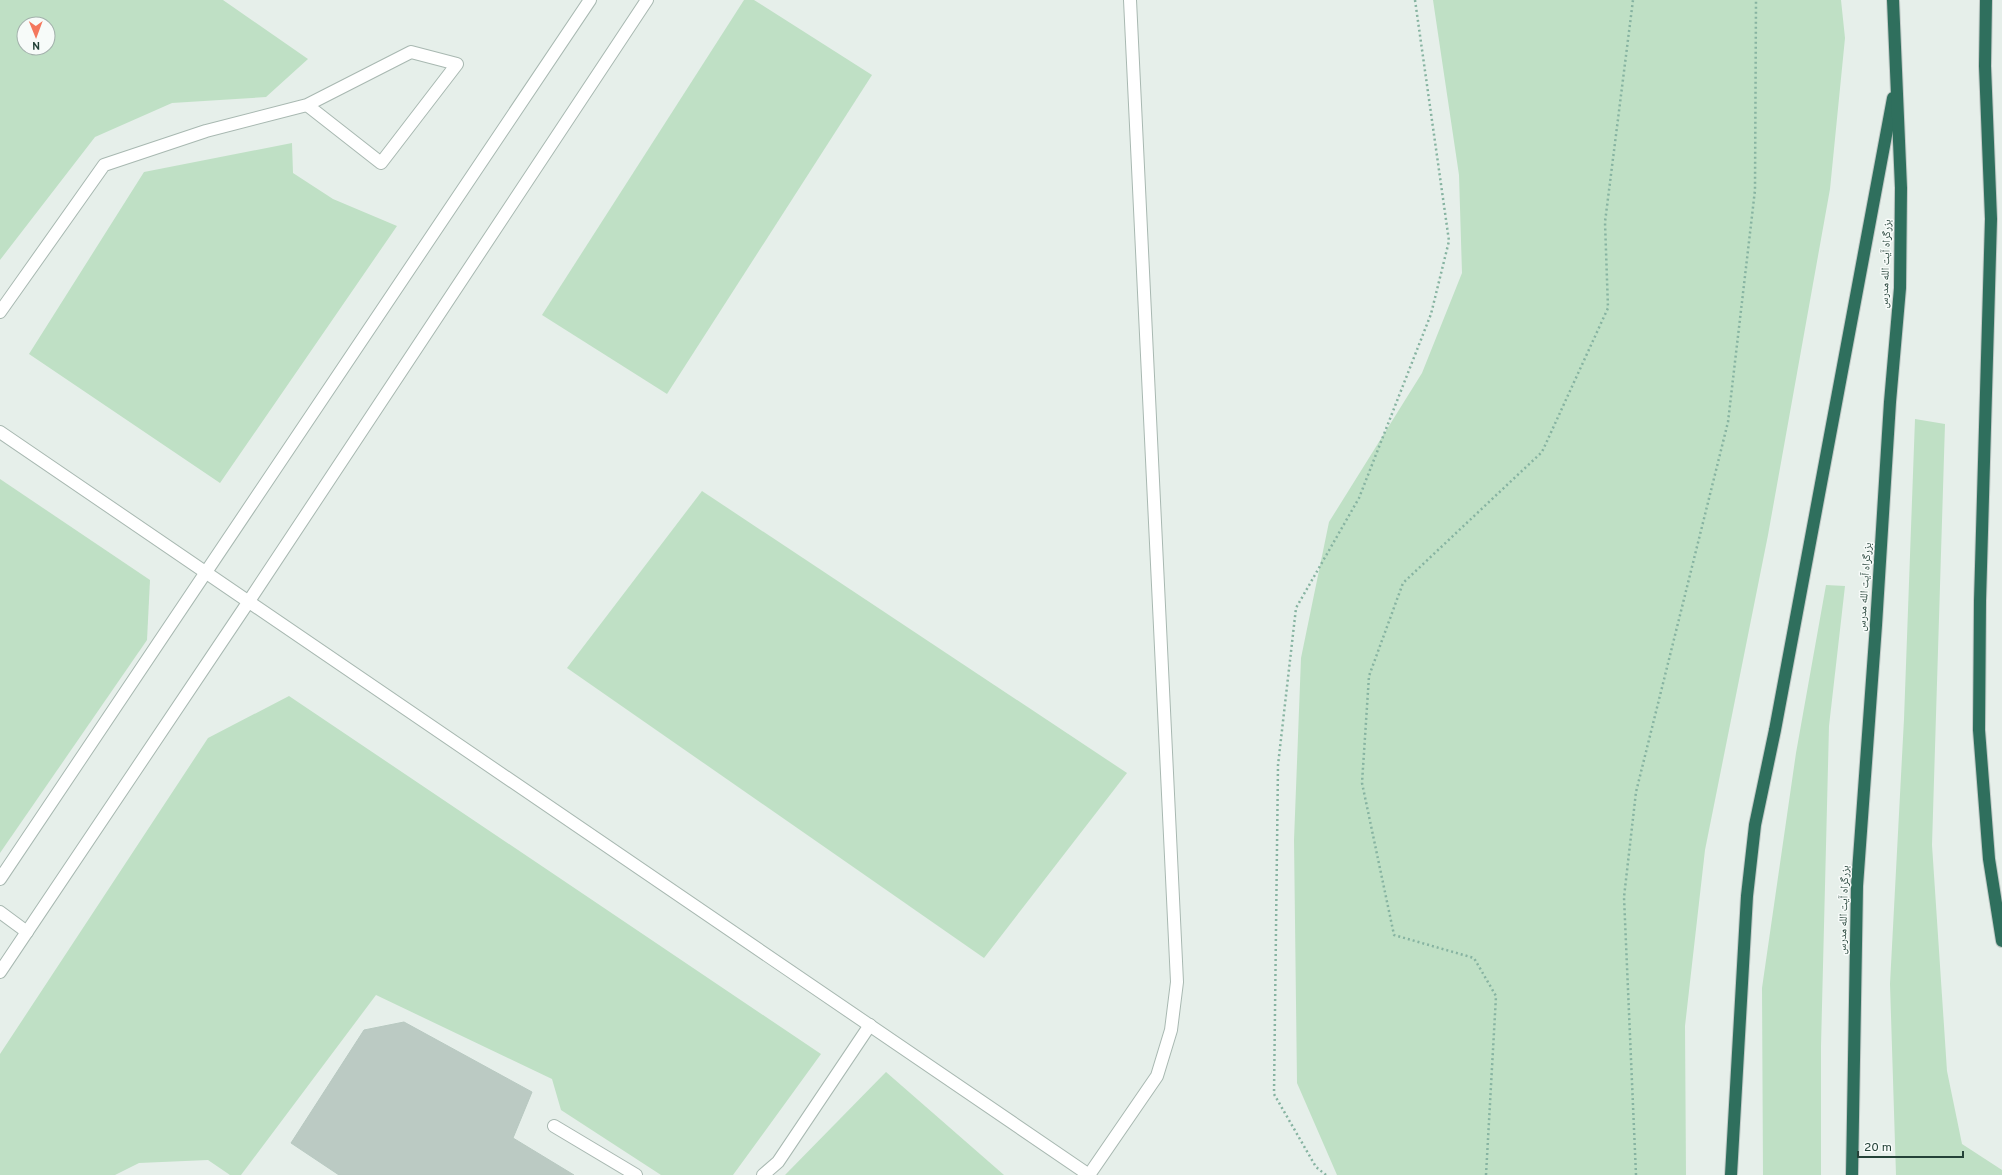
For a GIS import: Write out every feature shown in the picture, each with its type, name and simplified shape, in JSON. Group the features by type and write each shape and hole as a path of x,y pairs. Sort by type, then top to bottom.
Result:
{"highway":[{"name":"بزرگراه آیت الله مدرس","path":"1852,1175 1856,886 1875,641 1890,402 1900,288 1901,188 1893,0"},
{"path":"1986,0 1985,66 1991,219 1980,601 1979,730 1990,859 2002,941"},
{"path":"1731,1175 1747,896 1755,825 1776,722 1897,75"}],"lane":[{"path":"0,879 590,0"},
{"path":"0,972 249,601 647,0"},
{"path":"0,432 1089,1175 1157,1076 1171,1030 1177,982 1130,0"},
{"path":"0,312 104,164 206,131 307,105 411,52 457,64 381,163 307,105"},
{"path":"0,912 27,932"},
{"path":"763,1175 778,1162 870,1025"},
{"path":"554,1126 636,1175"}],"path":[{"path":"1326,1175 1316,1167 1274,1094 1278,765 1296,608 1359,498 1431,314 1449,241 1415,0"},
{"path":"1486,1175 1496,996 1474,958 1394,935 1362,783 1369,676 1403,583 1542,452 1608,308 1605,222 1633,0"},
{"path":"1636,1175 1624,897 1636,792 1728,422 1755,190 1756,0"}],"green space":[{"path":"0,0 223,0 308,59 266,97 172,103 95,137 0,260"},
{"path":"744,0 754,0 872,75 667,394 542,315"},
{"path":"1433,0 1841,0 1845,38 1830,189 1768,535 1705,850 1685,1026 1686,1175 1337,1175 1297,1083 1294,840 1301,658 1329,522 1422,373 1462,273 1459,175"},
{"path":"292,143 293,173 333,199 397,226 220,483 29,354 144,172"},
{"path":"1915,419 1945,424 1932,845 1947,1071 1962,1144 2002,1170 2002,1175 1896,1175 1890,984 1904,719"},
{"path":"0,479 150,580 147,640 0,853"},
{"path":"702,491 1127,773 984,958 567,668"},
{"path":"1826,585 1845,586 1829,726 1821,1046 1821,1175 1763,1175 1762,988 1796,753"},
{"path":"289,696 821,1054 733,1175 661,1175 561,1110 552,1079 376,995 241,1175 230,1175 208,1160 139,1163 115,1175 0,1175 0,1054 208,738"},
{"path":"886,1072 1004,1175 785,1175"}],"building":[{"path":"404,1022 532,1092 513,1138 574,1175 339,1175 291,1143 364,1030"}]}
